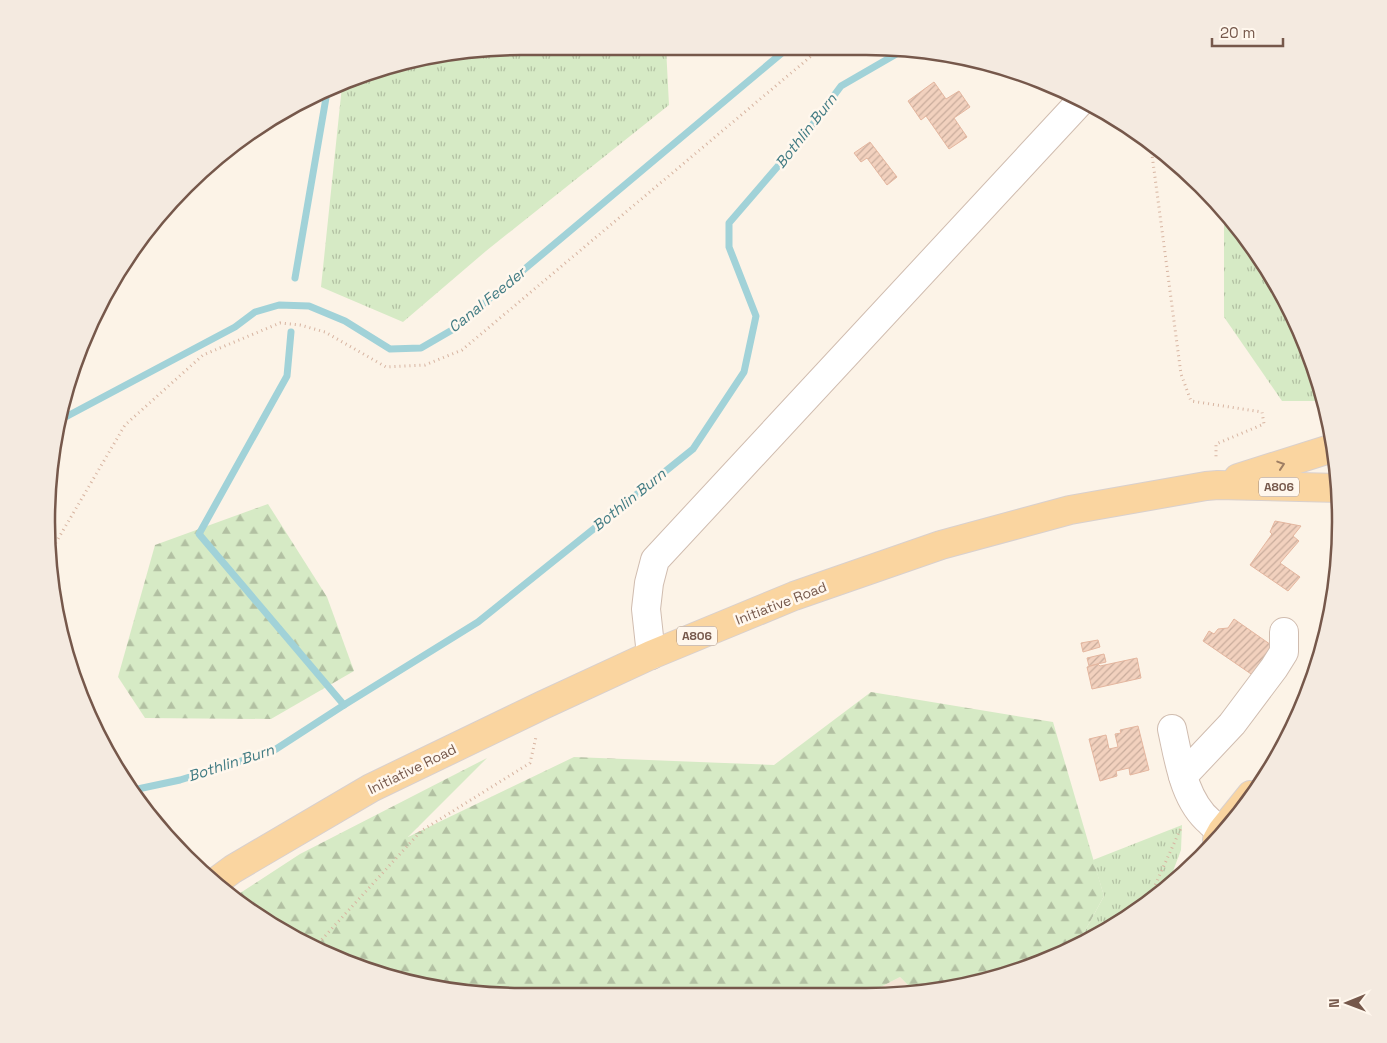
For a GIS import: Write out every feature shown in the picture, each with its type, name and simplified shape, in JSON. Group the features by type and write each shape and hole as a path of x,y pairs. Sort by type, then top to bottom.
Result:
{"main road":[{"name":"Initiative Road","path":"221,878 233,868 371,788 651,655 794,596 940,545 1070,510 1218,485 1326,450"},
{"name":"Initiative Road","path":"1218,485 1331,488"}],"lane":[{"path":"651,655 646,609 649,583 655,560 1077,105"},
{"path":"1183,776 1232,724 1274,668 1284,652 1284,632"},
{"path":"1172,730 1183,776 1196,806 1215,830"}],"path":[{"path":"56,543 125,425 202,355 280,323 300,325 325,332 386,367 425,364 462,350 812,55"},
{"path":"1152,153 1181,374 1191,401 1262,412 1264,424 1216,444 1216,459 1225,457"},
{"path":"320,942 421,831 530,763 543,705"},
{"path":"1154,888 1186,816 1196,806"}],"shaded area":[{"path":"900,977 909,986 896,987 880,988"}],"green space":[{"path":"522,55 666,55 669,105 486,251 403,322 321,287 341,92 401,71 461,59"},
{"path":"1224,224 1270,288 1296,343 1316,401 1282,401 1224,317"},
{"path":"268,504 327,597 354,671 271,719 145,718 118,677 155,545"},
{"path":"871,692 1053,722 1104,896 1083,934 1072,940 1015,963 986,972 926,984 909,986 900,977 880,988 865,988 522,988 491,987 430,979 372,963 315,940 288,926 240,893 300,854 487,758 408,837 574,757 774,765"},
{"path":"1182,825 1181,850 1173,872 1125,909 1083,934 1104,896 1093,860"}],"building":[{"path":"934,82 946,99 959,91 970,107 954,118 967,137 949,149 926,116 921,120 908,101"},
{"path":"870,142 897,177 887,185 867,158 861,162 854,153"},
{"path":"1275,521 1301,526 1293,536 1299,541 1280,563 1300,577 1288,591 1250,565 1272,534 1270,532"},
{"path":"1234,619 1274,647 1254,676 1203,641 1209,631 1214,634 1218,629 1228,628"},
{"path":"1098,640 1100,647 1083,652 1081,643"},
{"path":"1104,654 1106,662 1089,666 1087,658"},
{"path":"1137,658 1141,678 1092,689 1087,667"},
{"path":"1138,726 1149,770 1130,775 1129,768 1116,771 1117,776 1100,781 1089,739 1106,735 1109,749 1118,747 1115,734 1121,733 1120,730"}],"waterway":[{"name":"Canal Feeder","path":"67,416 235,327 255,312 279,305 309,306 345,321 390,349 421,348 452,330 779,55"},
{"name":"Bothlin Burn","path":"139,789 180,780 273,751 478,622 693,449 744,372 756,316 729,247 729,223 804,136 841,86 893,56"},
{"path":"295,278 326,98"},
{"path":"291,332 287,376 199,534 344,705"}]}
